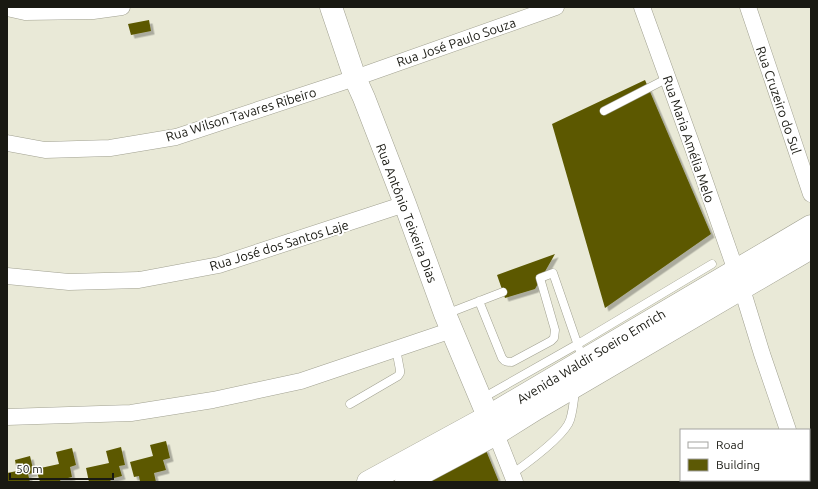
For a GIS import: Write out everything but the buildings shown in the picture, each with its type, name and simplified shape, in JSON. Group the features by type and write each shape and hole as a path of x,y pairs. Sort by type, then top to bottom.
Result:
{"main road":[{"name":"Rua Antônio Teixeira Dias","path":"331,7 355,78 405,204 449,322 489,416"},
{"name":"Avenida Waldir Soeiro Emrich","path":"368,482 489,416 536,409 739,280 811,226"},
{"name":"Avenida Waldir Soeiro Emrich","path":"406,482 489,416 581,352 811,248"}],"street":[{"path":"7,8 25,12 85,12 122,7"},
{"name":"Rua José Paulo Souza","path":"355,78 556,7"},
{"name":"Rua Maria Amélia Melo","path":"642,7 739,280 788,429"},
{"name":"Rua Cruzeiro do Sul","path":"748,7 811,194"},
{"name":"Rua Wilson Tavares Ribeiro","path":"7,143 45,150 110,148 176,137 355,78"},
{"name":"Rua José dos Santos Laje","path":"7,276 69,282 139,280 219,265 405,204"},
{"path":"7,417 131,413 213,400 301,380 396,348 449,322"},
{"name":"Rua Antônio Teixeira Dias","path":"489,416 513,478"}],"lane":[{"path":"604,111 668,78"},
{"path":"480,301 502,358 504,361 512,362 554,338 555,330 540,278 553,273 581,352 712,264"},
{"path":"449,322 480,301 503,292"},
{"path":"350,404 398,376 400,370 396,348"},
{"path":"513,478 560,436 566,428 570,421 576,385"}]}
